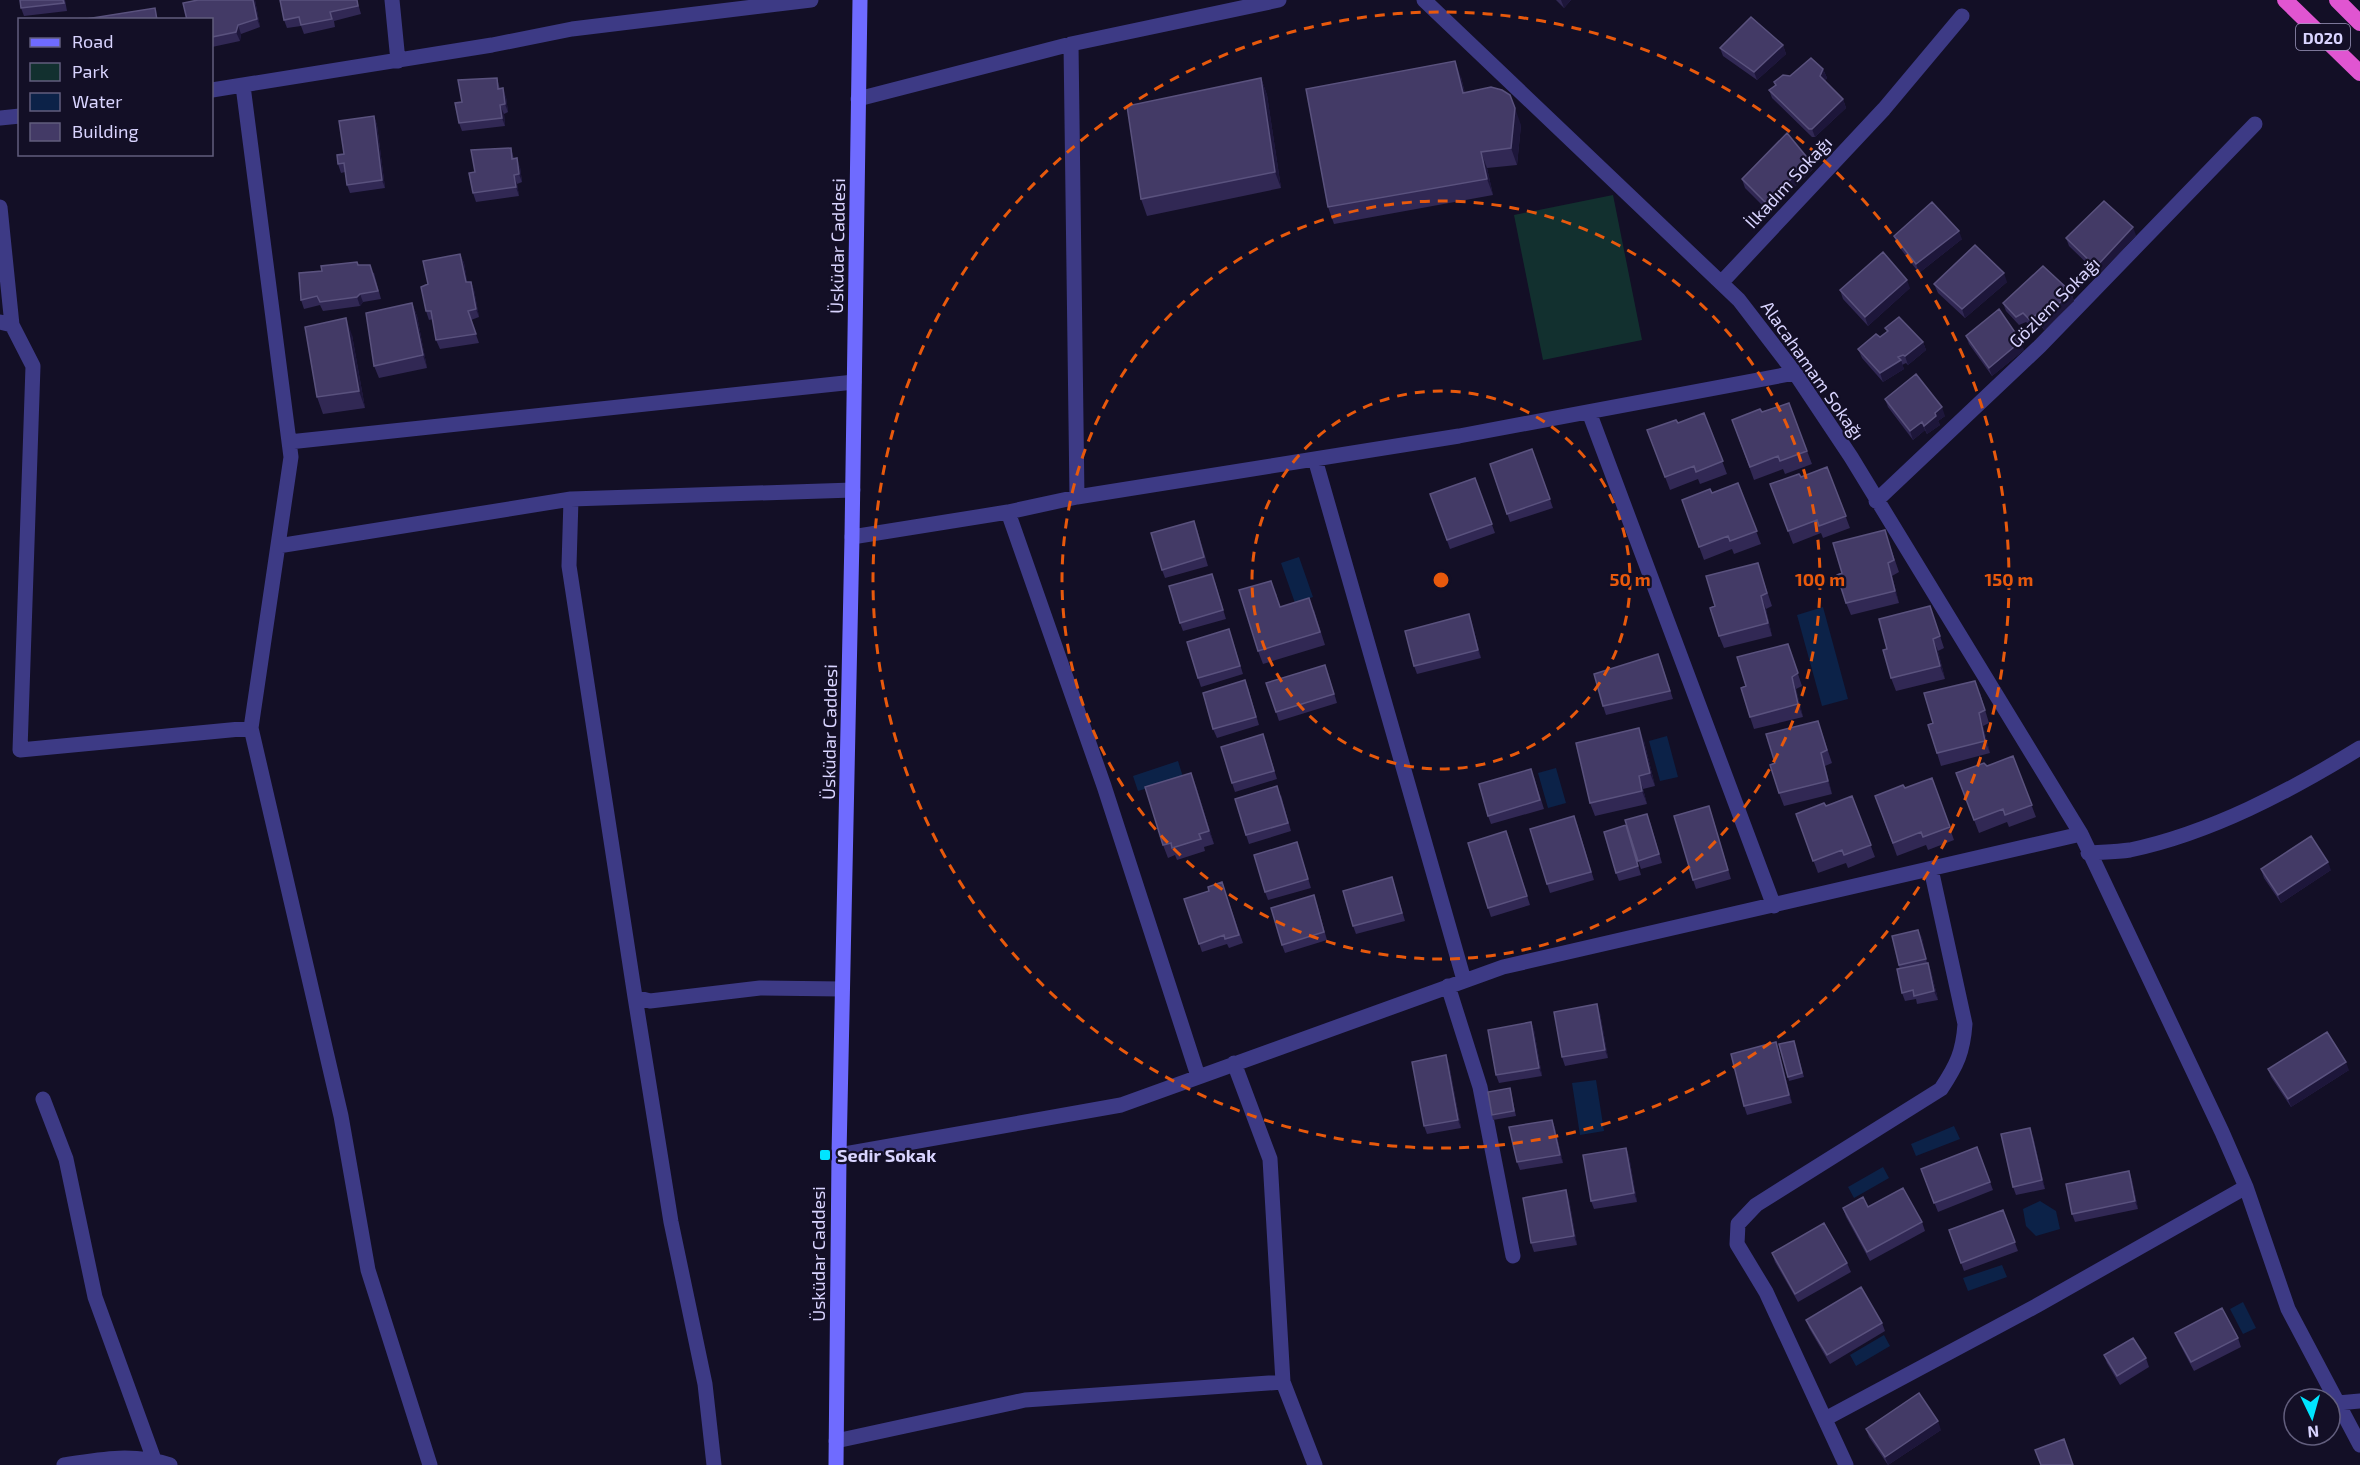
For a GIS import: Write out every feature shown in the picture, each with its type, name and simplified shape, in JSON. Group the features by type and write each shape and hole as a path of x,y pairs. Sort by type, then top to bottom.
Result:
{"highway":[{"name":"D020","path":"2285,0 2360,74"},
{"name":"D020","path":"2337,0 2360,23"}],"main road":[{"name":"Üsküdar Caddesi","path":"836,1465 839,1155 853,490 860,0"}],"street":[{"path":"392,0 398,61"},
{"path":"213,90 398,61 572,29 811,0"},
{"path":"858,99 1071,44 1280,0"},
{"name":"Alacahamam Sokağı","path":"1424,0 1739,300 1795,373 1851,457 2081,834 2088,853 2208,1101 2246,1187 2288,1309 2329,1387"},
{"name":"İlkadım Sokağı","path":"1721,283 1884,109 1962,16"},
{"path":"1071,44 1077,497"},
{"path":"243,86 291,457 251,728 341,1116 368,1270 430,1465"},
{"path":"0,118 18,116"},
{"name":"Gözlem Sokağı","path":"1876,501 2040,346 2255,124"},
{"path":"0,207 6,323 33,366 20,750 251,728"},
{"path":"852,537 1008,512 1077,497 1459,436 1795,373"},
{"path":"289,442 854,382"},
{"path":"1589,412 1774,906"},
{"path":"1315,459 1464,980"},
{"path":"278,546 571,499 853,490"},
{"path":"571,499 569,566 671,1222 705,1384 714,1465"},
{"path":"1008,512 1104,786 1198,1076"},
{"path":"2088,853 2129,850 2185,834 2271,799 2360,748"},
{"path":"839,1155 1121,1105 1503,967 2081,834"},
{"path":"1846,1465 1766,1292 1737,1244 1738,1224 1756,1205 1941,1089 1957,1064 1964,1046 1965,1024 1931,869"},
{"path":"1448,986 1480,1087 1513,1256"},
{"path":"635,997 650,1001 760,988 842,989"},
{"path":"1234,1063 1270,1159 1283,1382 1315,1465"},
{"path":"43,1099 66,1159 95,1297 161,1464 111,1457 63,1465"},
{"path":"1826,1419 2036,1306 2246,1187"},
{"path":"836,1441 1025,1400 1283,1382"},
{"path":"2342,1403 2360,1401"},
{"name":"Alacahamam Sokağı","path":"2342,1411 2360,1445"}],"green space":[{"path":"1613,195 1642,340 1543,360 1514,215"}],"water":[{"path":"1299,557 1313,597 1295,603 1281,563"},
{"path":"1823,607 1848,699 1822,706 1797,615"},
{"path":"1667,736 1678,777 1660,781 1649,741"},
{"path":"1178,761 1183,777 1138,791 1133,776"},
{"path":"1556,768 1566,803 1548,808 1538,773"},
{"path":"1596,1080 1604,1131 1580,1135 1572,1083"},
{"path":"1954,1126 1960,1139 1916,1156 1911,1144"},
{"path":"1883,1167 1889,1178 1854,1198 1848,1187"},
{"path":"2040,1201 2056,1211 2060,1229 2036,1236 2026,1226 2023,1209"},
{"path":"2002,1265 2007,1277 1968,1291 1963,1278"},
{"path":"2243,1302 2256,1328 2243,1334 2230,1309"},
{"path":"1884,1335 1890,1346 1856,1366 1850,1355"}],"building":[{"path":"20,0 63,0 64,3 21,8"},
{"path":"198,0 253,0 257,19 238,25 236,32 213,37 213,18 187,18 183,3"},
{"path":"280,0 357,0 358,6 330,12 332,19 301,25 299,17 284,20"},
{"path":"155,8 157,18 92,18"},
{"path":"1751,17 1783,45 1754,72 1720,48"},
{"path":"1811,58 1823,69 1820,76 1843,99 1812,129 1809,129 1769,90 1776,85 1774,82 1783,75 1790,76"},
{"path":"1455,61 1463,93 1491,87 1502,90 1510,95 1515,108 1511,148 1481,152 1487,179 1328,207 1306,89"},
{"path":"497,78 498,89 503,88 505,104 500,105 502,118 459,123 455,103 462,102 458,80"},
{"path":"1261,78 1275,172 1141,199 1127,106"},
{"path":"374,116 382,180 347,185 344,163 338,164 337,155 344,154 339,121"},
{"path":"1787,133 1810,161 1766,203 1742,179"},
{"path":"511,148 512,159 517,158 519,174 514,175 516,187 473,193 469,173 475,172 471,150"},
{"path":"2104,201 2133,227 2096,267 2066,238"},
{"path":"1932,202 1959,231 1916,264 1894,236"},
{"path":"1975,245 2004,273 1962,309 1934,284"},
{"path":"1883,252 1907,280 1865,317 1840,290"},
{"path":"460,254 466,282 471,282 476,309 468,311 476,334 436,340 431,311 426,311 421,287 428,284 423,261"},
{"path":"357,262 358,265 370,265 378,291 360,294 357,297 320,302 317,296 301,300 299,273 322,271 321,266"},
{"path":"2043,266 2071,292 2040,322 2036,315 2029,319 2023,313 2016,317 2003,303"},
{"path":"412,303 423,355 374,366 366,313"},
{"path":"1999,309 2021,341 1989,368 1966,336"},
{"path":"1899,317 1923,342 1905,356 1898,357 1901,360 1880,373 1858,349 1876,334 1880,337 1888,331 1885,328"},
{"path":"346,318 359,391 317,397 305,327"},
{"path":"1916,374 1942,407 1935,413 1936,416 1924,426 1922,422 1910,431 1885,399"},
{"path":"1789,403 1807,451 1780,461 1778,456 1750,467 1732,420 1760,409 1762,412"},
{"path":"1704,413 1723,461 1696,472 1694,466 1665,477 1647,430 1676,420 1678,423"},
{"path":"1532,449 1550,499 1507,514 1490,464"},
{"path":"1827,467 1846,516 1819,526 1817,520 1788,531 1770,484 1799,474 1801,477"},
{"path":"1475,478 1492,524 1447,540 1430,494"},
{"path":"1738,483 1757,531 1730,541 1728,536 1699,547 1682,500 1710,489 1712,493"},
{"path":"1194,521 1204,557 1162,570 1151,533"},
{"path":"1885,530 1894,560 1888,563 1895,591 1846,603 1837,575 1842,573 1833,543"},
{"path":"1758,563 1767,593 1761,596 1768,623 1719,636 1710,608 1715,606 1706,576"},
{"path":"1212,574 1223,610 1180,623 1169,586"},
{"path":"1271,581 1280,607 1309,598 1320,632 1258,651 1239,590"},
{"path":"1930,606 1940,636 1933,639 1940,666 1891,678 1883,650 1887,649 1879,619"},
{"path":"1469,614 1478,650 1414,666 1405,631"},
{"path":"1229,629 1240,666 1198,678 1187,642"},
{"path":"1788,644 1798,673 1792,677 1798,704 1750,717 1741,688 1746,686 1737,657"},
{"path":"1658,654 1670,691 1603,706 1594,674"},
{"path":"1325,665 1334,694 1276,712 1266,683"},
{"path":"1245,680 1256,717 1213,729 1203,693"},
{"path":"1975,681 1985,710 1979,713 1985,741 1937,753 1928,725 1933,723 1924,693"},
{"path":"1818,721 1827,750 1821,753 1828,781 1779,793 1770,765 1775,763 1766,734"},
{"path":"1639,728 1650,773 1639,776 1642,791 1590,803 1576,743"},
{"path":"1263,734 1274,771 1232,783 1221,747"},
{"path":"2013,756 2032,805 2005,815 2003,809 1974,820 1956,773 1984,763 1987,766"},
{"path":"1531,769 1540,800 1488,816 1479,784"},
{"path":"1191,773 1209,831 1199,834 1201,839 1172,848 1171,843 1163,845 1145,787"},
{"path":"1932,778 1950,827 1923,837 1921,832 1893,843 1875,796 1903,785 1905,788"},
{"path":"1277,786 1288,823 1246,835 1235,799"},
{"path":"1852,796 1871,845 1844,855 1842,850 1813,861 1796,814 1824,803 1826,806"},
{"path":"1709,806 1728,870 1693,880 1674,816"},
{"path":"1647,814 1659,854 1638,861 1625,820"},
{"path":"1574,816 1591,872 1547,884 1530,829"},
{"path":"1626,825 1638,866 1616,873 1604,832"},
{"path":"1506,831 1527,896 1488,908 1468,843"},
{"path":"2311,836 2328,862 2278,895 2261,869"},
{"path":"1297,842 1308,879 1265,892 1254,855"},
{"path":"1392,877 1402,913 1353,926 1343,891"},
{"path":"1222,882 1239,935 1225,939 1224,935 1199,944 1184,899 1209,891 1208,887"},
{"path":"1314,895 1324,932 1282,945 1271,908"},
{"path":"1918,930 1926,959 1899,965 1892,936"},
{"path":"1928,963 1934,991 1914,996 1913,990 1902,993 1897,969"},
{"path":"1597,1004 1605,1050 1562,1057 1554,1012"},
{"path":"1531,1022 1539,1068 1496,1075 1488,1030"},
{"path":"2327,1032 2346,1062 2288,1099 2268,1069"},
{"path":"1794,1041 1802,1073 1788,1077 1779,1044"},
{"path":"1776,1042 1789,1095 1744,1106 1731,1054"},
{"path":"1446,1055 1458,1120 1424,1126 1412,1062"},
{"path":"1510,1088 1514,1111 1492,1115 1488,1092"},
{"path":"1552,1120 1560,1155 1517,1162 1509,1127"},
{"path":"2030,1128 2042,1180 2013,1187 2001,1134"},
{"path":"1977,1147 1990,1182 1934,1203 1921,1169"},
{"path":"1626,1148 1634,1193 1591,1201 1583,1155"},
{"path":"2129,1171 2135,1201 2072,1214 2066,1184"},
{"path":"1903,1188 1922,1222 1867,1252 1843,1208 1863,1197 1868,1207"},
{"path":"1566,1190 1574,1236 1531,1243 1523,1198"},
{"path":"2003,1210 2015,1242 1961,1263 1949,1230"},
{"path":"1824,1223 1847,1263 1795,1294 1772,1253"},
{"path":"1861,1287 1882,1323 1827,1355 1806,1320"},
{"path":"2222,1308 2238,1338 2191,1362 2175,1333"},
{"path":"2133,1338 2146,1358 2117,1376 2104,1355"},
{"path":"1919,1393 1938,1421 1885,1457 1866,1429"},
{"path":"2064,1439 2073,1465 2041,1465 2035,1450"}],"place":[{"name":"Sedir Sokak","path":"825,1155"}]}
